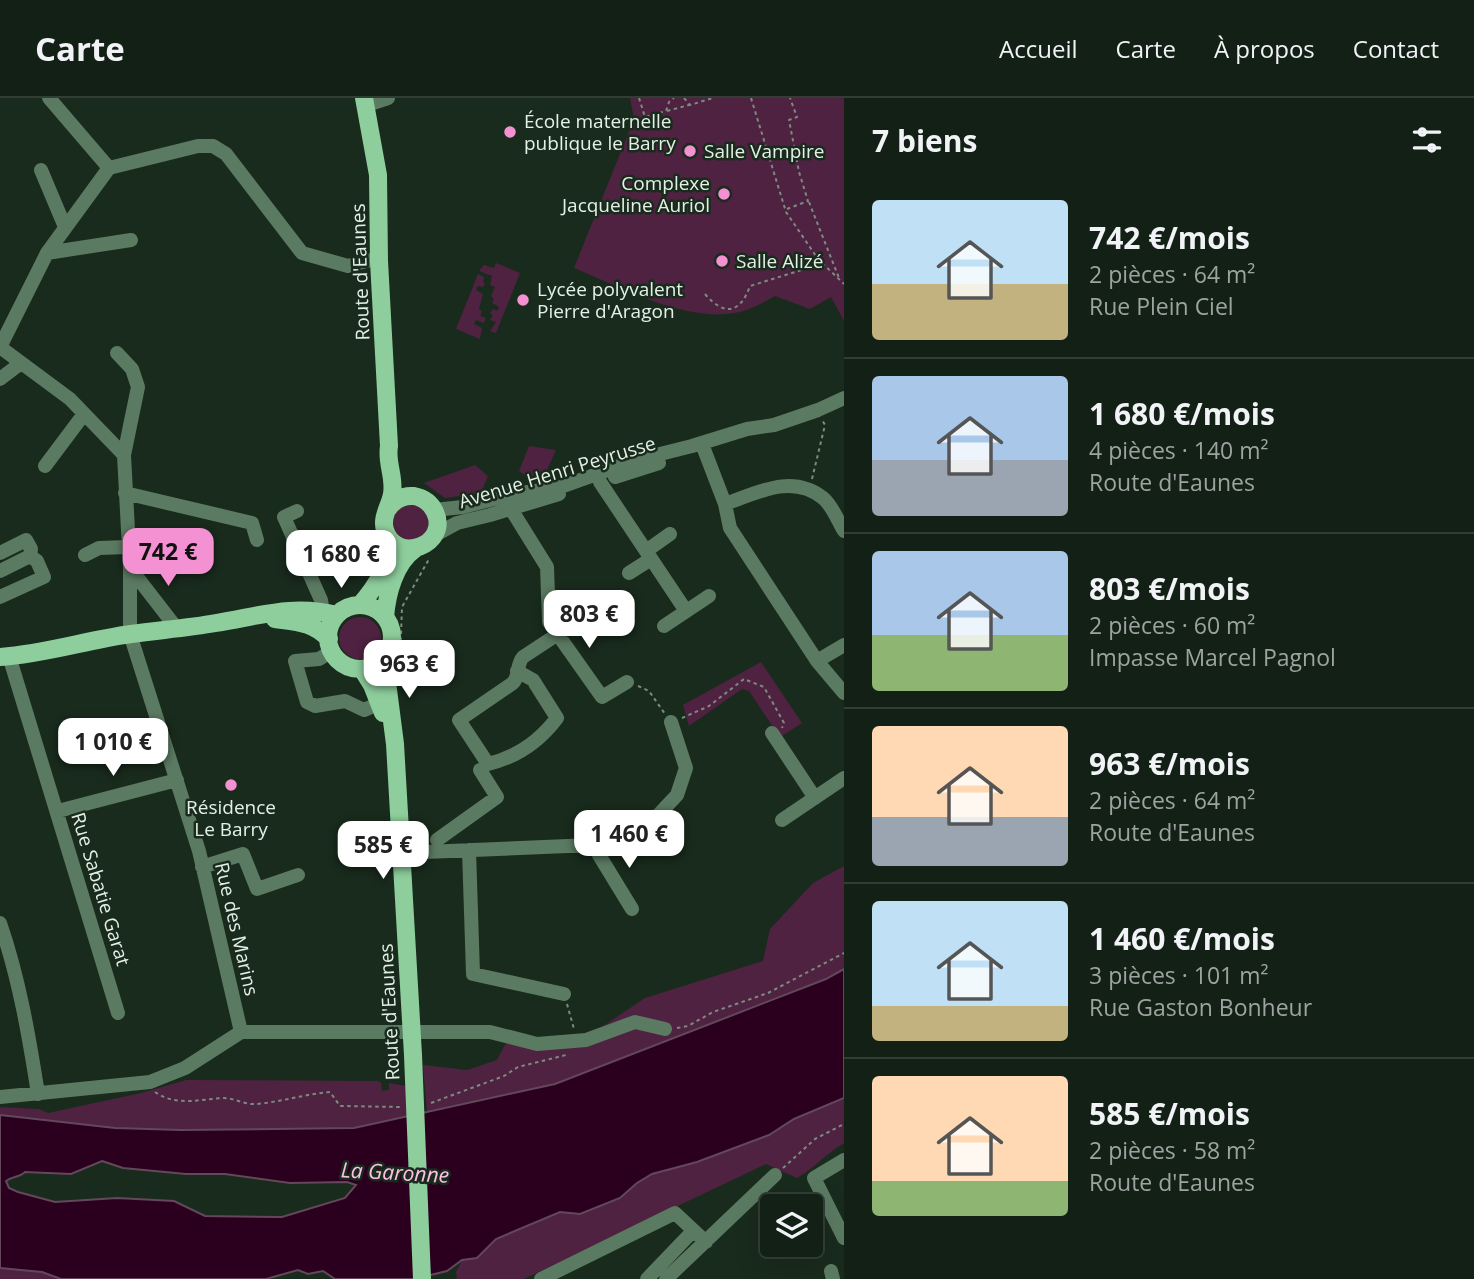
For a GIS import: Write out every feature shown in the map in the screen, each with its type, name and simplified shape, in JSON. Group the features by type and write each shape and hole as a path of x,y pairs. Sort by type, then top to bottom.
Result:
{"main road":[{"name":"Route d'Eaunes","path":"365,102 378,175 379,261 389,446 387,460 392,482 392,494 387,510"},
{"name":"Route d'Eaunes","path":"389,446 403,477 429,505"},
{"path":"360,605 372,592 387,559 390,545 384,524 387,510 402,497 410,496 429,505 437,522 427,545 401,564 387,598 385,617"},
{"path":"388,537 398,546 427,545"},
{"path":"5,656 130,634 178,630 257,617 283,610 303,609 330,614 360,605 372,607 389,623 392,638 390,665 362,669 342,663 313,626 257,617"},
{"path":"330,614 330,645"},
{"name":"Route d'Eaunes","path":"390,665 413,1055 422,1279"},
{"name":"Route d'Eaunes","path":"362,669 380,703 395,744"}],"street":[{"path":"50,98 109,169"},
{"path":"365,102 388,98"},
{"path":"124,454 70,399 0,346 47,253 109,169 198,146 213,146 226,154 302,253 348,266 370,260 379,261"},
{"path":"41,170 65,228"},
{"path":"47,253 131,240"},
{"name":"Rue des Marins","path":"117,353 132,369 138,387 124,454 130,568 130,634 202,867 241,1032"},
{"path":"0,379 21,363"},
{"name":"Avenue Henri Peyrusse","path":"747,429 774,425 839,400"},
{"name":"Avenue Henri Peyrusse","path":"429,505 463,507 513,494 558,488 636,460 747,429 815,403 839,400"},
{"path":"45,466 84,415"},
{"path":"697,445 724,504 730,528 817,661 844,693"},
{"name":"Avenue Henri Peyrusse","path":"427,545 457,523 656,464 697,445"},
{"path":"600,482 686,611"},
{"path":"724,504 785,484 809,490 825,499 844,531"},
{"path":"125,493 252,523 257,540"},
{"path":"510,509 547,567 549,622 557,635 602,697 627,681"},
{"path":"297,511 284,517 321,600 330,614"},
{"path":"629,573 670,534"},
{"path":"0,553 26,540 31,549 30,556"},
{"path":"85,555 99,548 127,547"},
{"path":"0,571 30,556"},
{"path":"0,597 44,577 37,562 30,556"},
{"path":"130,568 178,630"},
{"path":"664,626 709,596"},
{"path":"517,671 533,680 557,718 542,736 524,750 488,764 459,720 513,683 517,677 517,671 519,663 523,657 596,609"},
{"path":"330,645 319,659 295,661 304,699 315,706 345,701 364,710 380,703"},
{"path":"817,661 844,645"},
{"name":"Rue Sabatie Garat","path":"5,656 58,811 118,1013"},
{"path":"401,853 616,844 649,826 677,795 686,768 671,722"},
{"path":"775,737 815,799"},
{"path":"437,840 497,797 480,770"},
{"path":"782,820 844,778"},
{"path":"58,811 177,780"},
{"path":"596,845 599,855 632,909"},
{"path":"469,850 473,974 564,994"},
{"path":"202,867 243,854 257,889 298,875"},
{"path":"0,923 26,1017 38,1094"},
{"path":"0,1097 149,1082 185,1068 241,1032 490,1032 537,1044 586,1040 635,1022 665,1029"},
{"path":"844,1160 814,1178 844,1238"},
{"path":"666,1279 775,1175"},
{"path":"541,1279 564,1274 675,1213 706,1242"},
{"path":"646,1279 693,1231"}],"path":[{"path":"639,98 645,117 713,98"},
{"path":"666,111 669,102 674,98"},
{"path":"684,98 690,105"},
{"path":"751,98 785,209 822,264 844,284"},
{"path":"790,98 797,117 789,120 799,172 839,279"},
{"path":"785,209 808,201"},
{"path":"705,294 715,305 723,309 734,309 745,300 750,286 822,264"},
{"path":"809,490 825,425 818,410"},
{"path":"390,665 401,649 402,607 427,545"},
{"path":"627,681 649,691 671,722 709,706 744,679 764,687 784,723 775,737"},
{"path":"665,1029 688,1026 713,1012 768,993 844,953"},
{"path":"564,994 577,1040"},
{"path":"430,1104 504,1076 518,1067 565,1055"},
{"path":"161,1077 153,1091 164,1098 184,1101 225,1098 252,1104 330,1092 340,1106 408,1106"},
{"path":"775,1175 815,1139 844,1124"}],"shaded area":[{"name":"Complexe Jacqueline Auriol","path":"630,98 844,98 844,321 831,297 810,309 775,296 740,312 699,313 656,302 574,268 634,119"},
{"path":"496,263 520,273 496,333 490,331 496,322 490,320 493,315 490,314 493,309 497,311 499,307 492,303 494,299 491,296 495,287 490,285 492,276 479,271 484,265 494,268"},
{"path":"478,274 484,277 485,283 476,290 483,294 479,309 482,311 480,316 486,318 484,323 476,320 474,324 482,328 480,339 456,329"},
{"path":"529,446 556,450 546,472 528,478 519,471"},
{"path":"475,465 488,476 481,493 445,498 424,483"},
{"path":"411,504 424,509 429,522 424,535 411,540 398,535 393,522 398,509"},
{"path":"360,617 375,623 381,638 375,653 360,659 345,653 339,638 345,623"},
{"path":"761,662 802,723 782,736 783,742 749,691 742,689 689,726 683,705"},
{"path":"844,866 844,969 826,979 555,1084 427,1112 423,1065 467,1070 497,1060 506,1043 578,1043 645,998 763,961 770,929 813,883"},
{"path":"186,1080 378,1081 382,1091 389,1090 389,1083 406,1086 408,1116 354,1128 181,1130 115,1128 0,1115 0,1107 39,1109 48,1113 141,1093"},
{"path":"844,1098 844,1143 797,1178 766,1164 524,1279 457,1279 456,1272 462,1260 477,1258 496,1239 560,1212 580,1214 620,1198 652,1174 697,1162 769,1135 794,1119"},
{"path":"0,1268 42,1272 61,1279 0,1279"}],"water":[{"name":"La Garonne","path":"844,969 844,1098 794,1119 769,1135 697,1162 652,1174 620,1198 580,1214 560,1212 496,1239 477,1258 462,1260 447,1271 414,1279 335,1279 323,1271 308,1274 298,1270 266,1279 61,1279 42,1272 0,1268 0,1115 115,1128 354,1128 555,1084 826,979","holes":["102,1161 123,1168 186,1174 225,1174 290,1183 347,1182 356,1185 345,1198 282,1217 205,1216 174,1201 117,1198 55,1202 18,1192 9,1188 6,1181 25,1172 71,1174"]}],"place":[{"name":"École maternelle publique le Barry","path":"510,132"},
{"name":"Salle Vampire","path":"690,151"},
{"name":"Complexe Jacqueline Auriol","path":"724,194"},
{"name":"Salle Alizé","path":"722,261"},
{"name":"Lycée polyvalent Pierre d'Aragon","path":"523,300"},
{"name":"Résidence Le Barry","path":"231,785"}]}
